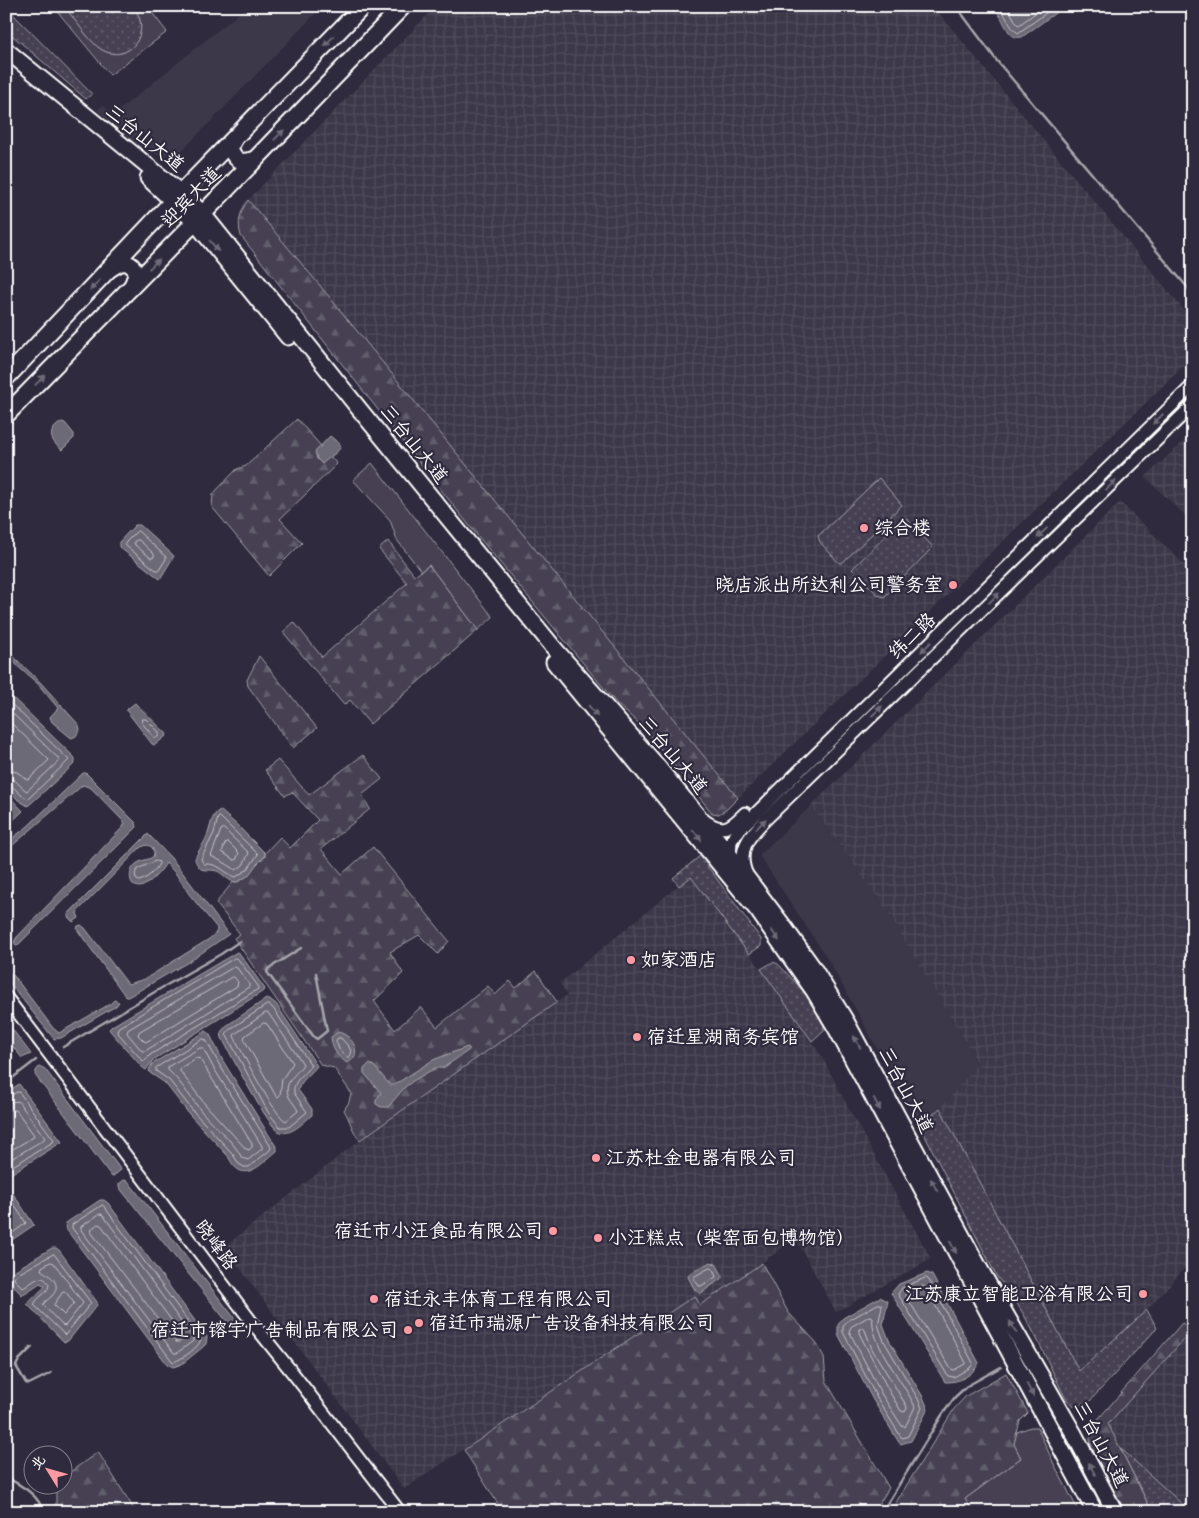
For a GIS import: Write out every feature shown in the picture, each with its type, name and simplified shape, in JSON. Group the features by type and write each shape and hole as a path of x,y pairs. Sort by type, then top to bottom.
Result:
{"highway":[{"name":"迎宾大道","path":"6,378 236,136 363,6"},
{"name":"迎宾大道","path":"6,415 403,6"}],"main road":[{"name":"三台山大道","path":"6,50 81,112 199,218 360,410 554,648 653,760 730,856 758,911 814,991 837,1030 1095,1512"},
{"path":"236,136 230,148 232,154 240,161 245,162 256,158"},
{"name":"三台山大道","path":"199,218 598,716 744,883 812,966 846,1023 981,1271 1074,1434 1115,1512"},
{"path":"110,269 127,262 132,266 136,274 131,288"}],"street":[{"name":"纬二路","path":"730,856 731,841 741,828 1193,385"},
{"name":"纬二路","path":"744,883 744,846 753,833 1193,405"},
{"path":"697,815 720,828 730,826 792,769 819,751"},
{"name":"晓峰路","path":"6,997 251,1321 400,1512"}],"shaded area":[{"path":"248,6 323,6 179,154 165,156 147,152 97,110 103,105 113,115"},
{"path":"436,6 933,6 1193,321 1193,357 738,798 248,200"},
{"path":"1193,433 1193,523 1145,477"},
{"path":"1120,502 1193,573 1193,1259 1147,1310 1079,1371 940,1108 977,1064 884,907 811,806"},
{"path":"811,806 884,907 977,1064 940,1108 920,1126 829,961 759,855"},
{"path":"690,876 761,969 821,1055 931,1259 836,1312 796,1239 700,1305 691,1298 404,1489 224,1247 352,1146 567,995 560,983"},
{"path":"1193,1329 1193,1512 1152,1512 1108,1424"}],"green space":[{"path":"53,6 64,6 97,47 112,53 121,53 129,50 136,43 140,35 139,16 133,6 147,6 167,32 110,75"},
{"path":"64,6 133,6 139,16 140,35 136,43 129,50 121,53 112,53 102,50 87,36"},
{"path":"6,7 92,94 86,99 6,30"},
{"path":"248,200 738,798 727,809 719,814 712,813 644,728 617,704 472,529 241,236 240,217"},
{"path":"297,419 337,464 280,519 302,543 269,576 212,507 213,494 237,469 246,466"},
{"path":"372,463 493,617 478,630 429,565 421,571 397,540 390,520 353,480"},
{"path":"879,478 902,505 842,563 839,563 820,542 818,536"},
{"path":"905,517 933,547 884,597 878,595 852,569"},
{"path":"388,541 415,576 429,565 478,630 370,724 350,700 344,705 283,632 294,622 322,657 407,583 379,549"},
{"path":"259,656 317,728 293,748 248,686 247,680"},
{"path":"363,755 382,779 362,795 370,809 321,849 342,874 373,847 449,941 438,954 419,935 390,952 403,973 374,1001 395,1030 421,1007 437,1027 488,986 495,995 510,981 516,988 536,971 557,1002 360,1140 344,1110 349,1102 351,1093 334,1068 321,1065 234,938 240,934 216,903 233,882 243,879 265,857 265,853 280,837 290,848 318,820 292,792 285,796 265,770 278,760 309,795"},
{"path":"700,856 761,939 761,946 749,954 691,877 679,886 673,878"},
{"path":"773,962 778,964 801,989 820,1014 824,1030 812,1041 761,969"},
{"path":"940,1108 1079,1371 1147,1310 1157,1328 1090,1401 1082,1405 1074,1406 1066,1399 1027,1320 997,1277 920,1126"},
{"path":"762,1263 788,1312 816,1342 824,1357 826,1381 889,1488 874,1512 503,1512 464,1450 691,1298 695,1296 700,1305"},
{"path":"1182,1323 1193,1329 1108,1424 1152,1512 1125,1512 1091,1447 1090,1439 1093,1425"},
{"path":"1006,1373 1028,1413 1020,1421 1014,1444 1021,1458 965,1499 974,1512 890,1512 954,1409 966,1396"},
{"path":"1037,1427 1079,1512 974,1512 965,1499 1021,1458 1014,1444 1017,1432"},
{"path":"1120,1448 1191,1512 1152,1512"},
{"path":"98,1452 136,1512 56,1512 56,1496 72,1496 72,1471"}],"water":[{"path":"992,6 1065,6 1022,37 1018,37 1008,31"},
{"path":"62,422 74,434 74,438 62,450 54,443 52,432"},
{"path":"330,436 341,447 322,464 317,459 315,452"},
{"path":"135,525 140,525 174,556 160,579 119,547 119,542"},
{"path":"6,647 79,725 80,730 76,736 70,737 52,722 50,717 58,708 37,683 13,662"},
{"path":"6,694 11,696 75,758 75,763 28,806 18,800 6,786"},
{"path":"135,703 167,734 155,745 152,744 126,710"},
{"path":"83,773 86,773 136,823 137,827 16,945 14,942 17,937 125,823 91,788 83,785 6,851 6,843 27,827"},
{"path":"6,793 23,811 6,827 6,818 15,809 6,800"},
{"path":"220,810 265,853 265,856 248,876 237,882 231,881 217,871 201,869 195,860 208,834 214,815"},
{"path":"148,834 173,860 229,934 190,961 126,997 81,935 77,929 78,926 81,925 85,928 128,984 145,979 209,939 217,930 166,863 159,873 147,884 140,887 131,882 130,875 135,865 153,857 152,847 147,845 141,847 78,911 79,918 73,922 68,917 68,914"},
{"path":"237,952 265,989 153,1060 146,1070 109,1029 112,1026"},
{"path":"9,974 14,976 53,1028 59,1033 114,1000 119,1002 116,1006 61,1038 54,1039 7,980"},
{"path":"266,999 270,999 276,1004 317,1066 299,1086 298,1090 312,1109 312,1115 297,1128 284,1133 274,1127 258,1104 222,1038 221,1032 226,1026"},
{"path":"6,1021 31,1054 22,1058 6,1038"},
{"path":"206,1031 209,1033 223,1061 277,1148 277,1151 258,1167 245,1172 233,1165 228,1156 189,1114 165,1083 150,1073 149,1070 152,1064"},
{"path":"338,1032 352,1041 356,1051 352,1060 347,1063 334,1049 331,1037"},
{"path":"467,1047 469,1050 443,1068 435,1068 405,1087 388,1107 381,1107 376,1104 376,1100 381,1093 364,1073 364,1069 369,1064 374,1066 390,1085 394,1085 433,1060"},
{"path":"39,1067 45,1069 121,1170 112,1177 35,1075"},
{"path":"19,1084 62,1142 9,1175 6,1172 6,1093"},
{"path":"124,1180 128,1181 236,1320 232,1328 119,1187 119,1184"},
{"path":"6,1183 34,1225 6,1244"},
{"path":"100,1200 108,1203 207,1337 206,1344 182,1364 173,1367 167,1364 66,1229 66,1223"},
{"path":"52,1248 59,1250 97,1302 97,1305 68,1341 64,1342 27,1304 45,1286 40,1283 22,1295 6,1278 7,1275"},
{"path":"710,1262 716,1264 723,1276 700,1294 695,1290 688,1277 689,1274"},
{"path":"927,1273 932,1275 979,1363 969,1375 960,1380 945,1382 891,1293 899,1284"},
{"path":"880,1297 888,1301 883,1324 889,1340 923,1397 928,1409 911,1441 900,1444 873,1400 838,1334 838,1325 843,1318"}],"waterway":[{"path":"956,6 997,61 1193,294"},
{"path":"63,1047 240,941"},
{"path":"301,948 268,969 267,972 317,1039 327,1031 316,973"},
{"path":"6,1083 36,1060"},
{"path":"32,1347 19,1360 16,1366 26,1383 29,1384 51,1373"},
{"path":"882,1512 955,1397 967,1386 1001,1367"},
{"path":"6,1477 34,1496 38,1500 43,1512"}],"place":[{"name":"综合楼","path":"864,528"},
{"name":"晓店派出所达利公司警务室","path":"953,585"},
{"name":"如家酒店","path":"631,960"},
{"name":"宿迁星湖商务宾馆","path":"637,1037"},
{"name":"江苏杜金电器有限公司","path":"596,1158"},
{"name":"宿迁市小汪食品有限公司","path":"553,1231"},
{"name":"小汪糕点（柴窑面包博物馆）","path":"598,1238"},
{"name":"江苏康立智能卫浴有限公司","path":"1143,1294"},
{"name":"宿迁永丰体育工程有限公司","path":"374,1299"},
{"name":"宿迁市瑞源广告设备科技有限公司","path":"419,1323"},
{"name":"宿迁市镕宇广告制品有限公司","path":"408,1330"}]}
